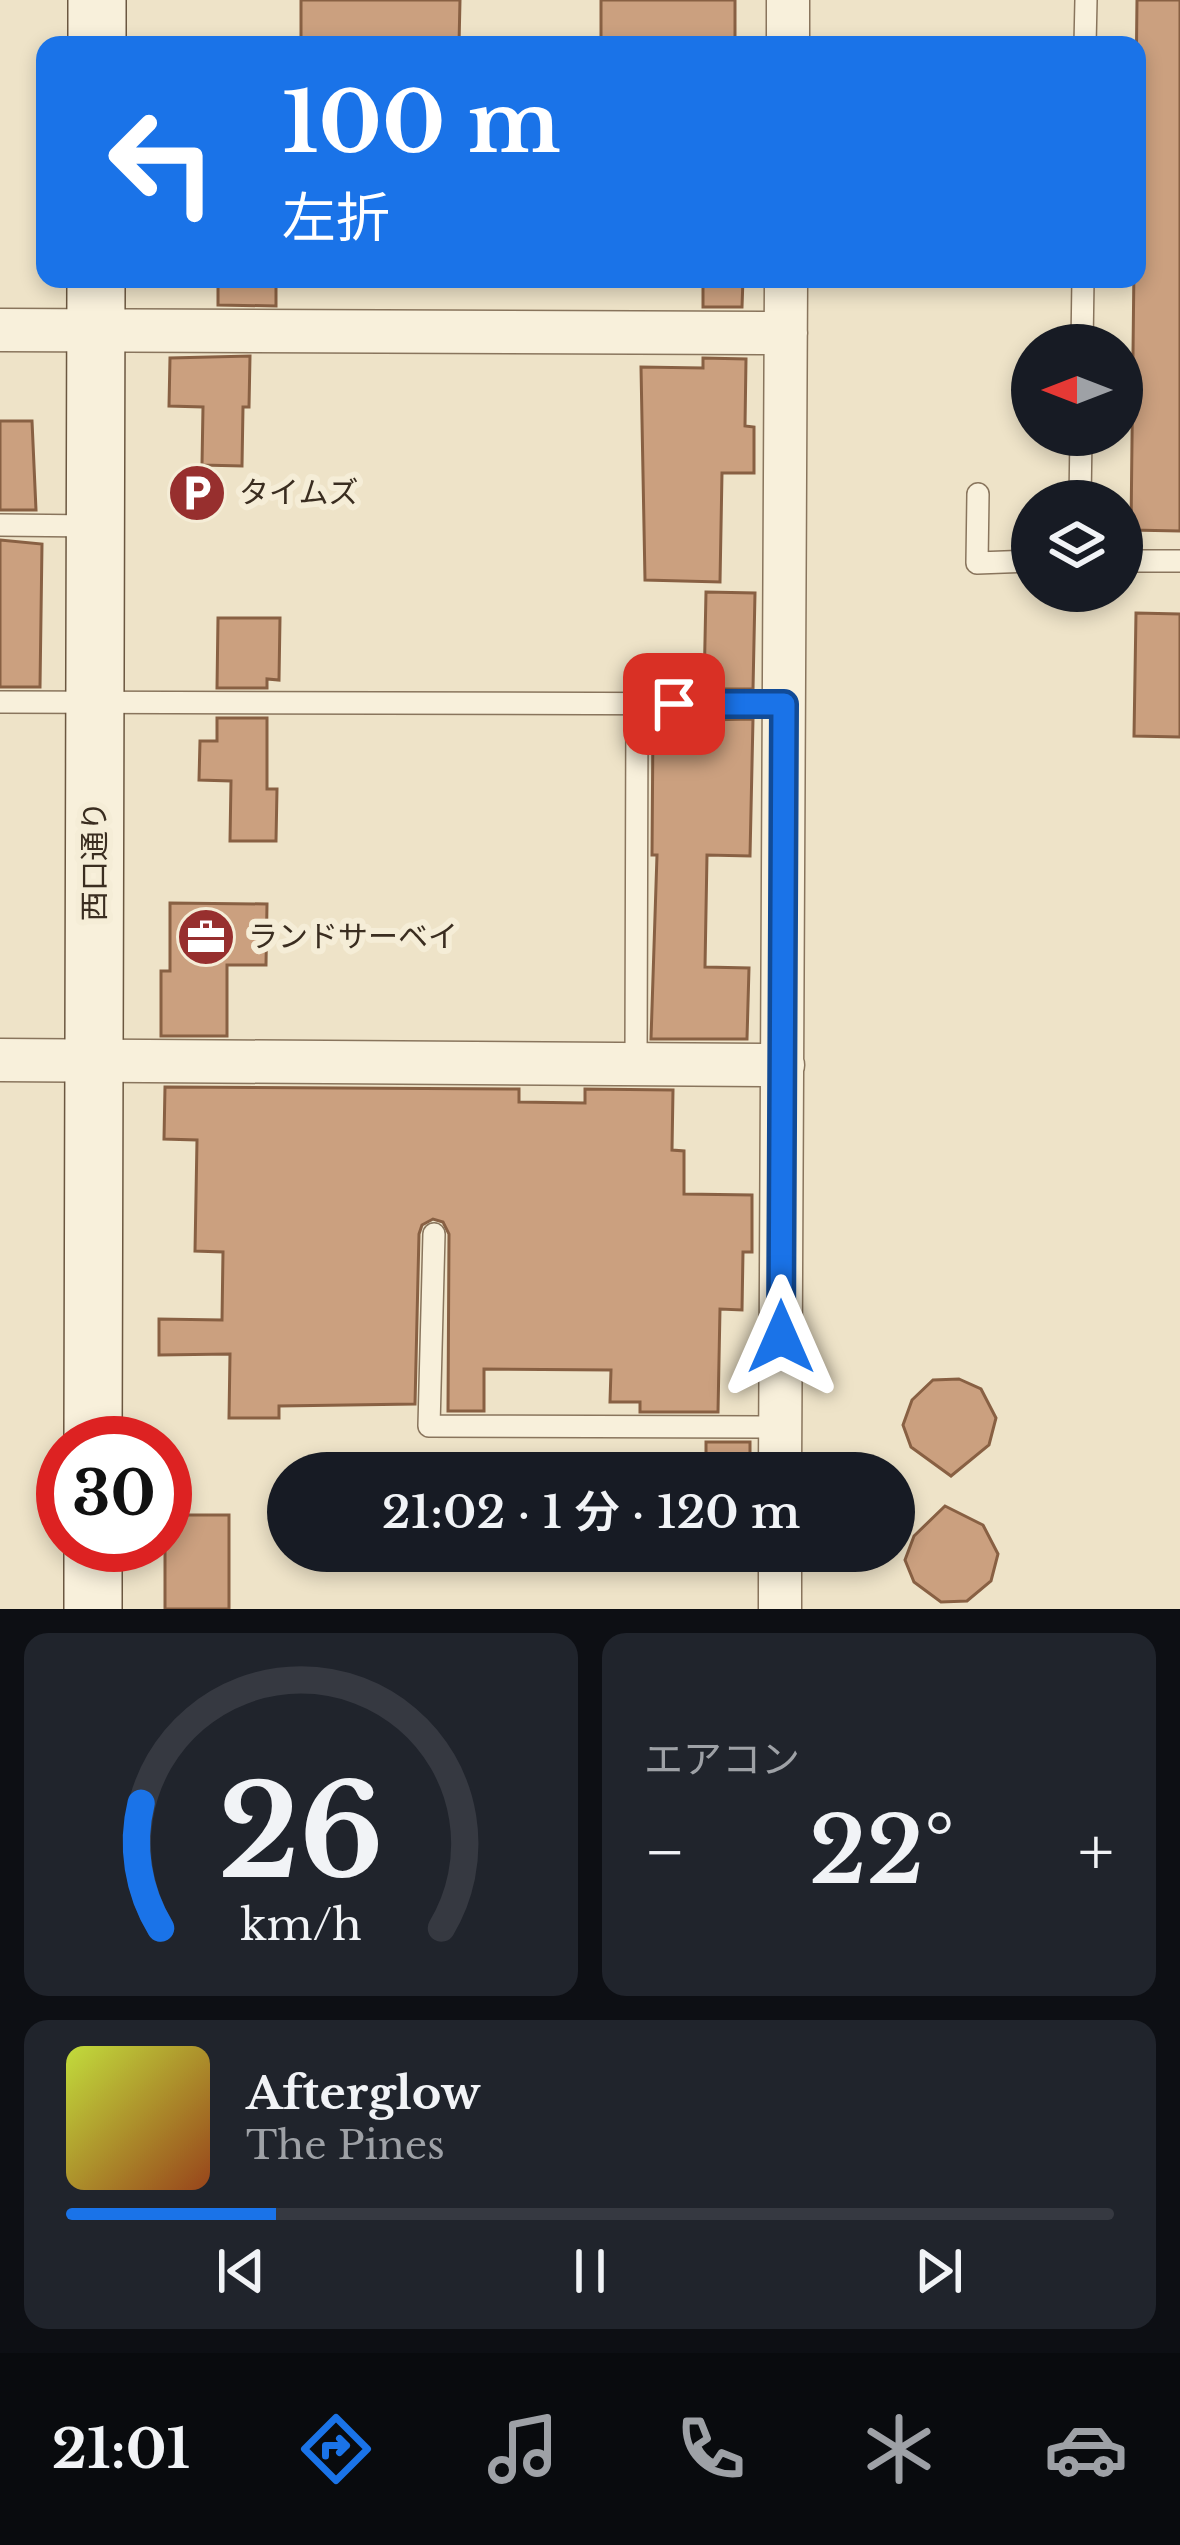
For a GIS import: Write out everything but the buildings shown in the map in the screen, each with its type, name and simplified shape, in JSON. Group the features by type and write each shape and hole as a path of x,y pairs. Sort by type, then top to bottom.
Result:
{"main road":[{"path":"97,0 97,36"},
{"name":"西口通り","path":"93,1416 96,305"},
{"path":"92,1609 93,1572"}],"street":[{"path":"788,0 788,36"},
{"path":"780,1452 787,288"},
{"path":"0,330 96,305 786,332"},
{"path":"0,1060 783,1065"},
{"path":"780,1572 780,1609"}],"lane":[{"path":"1085,36 1086,0"},
{"path":"1082,288 1082,324"},
{"path":"978,494 977,563 1011,562"},
{"path":"0,525 96,526"},
{"path":"1143,561 1180,562"},
{"path":"0,702 784,704"},
{"path":"636,1064 637,703"},
{"path":"434,1234 429,1426 781,1427"}],"place":[{"name":"タイムズ","path":"197,493"},
{"name":"ランドサーベイ","path":"206,937"}],"route":[{"path":"674,704 784,704 781,1337"}]}
